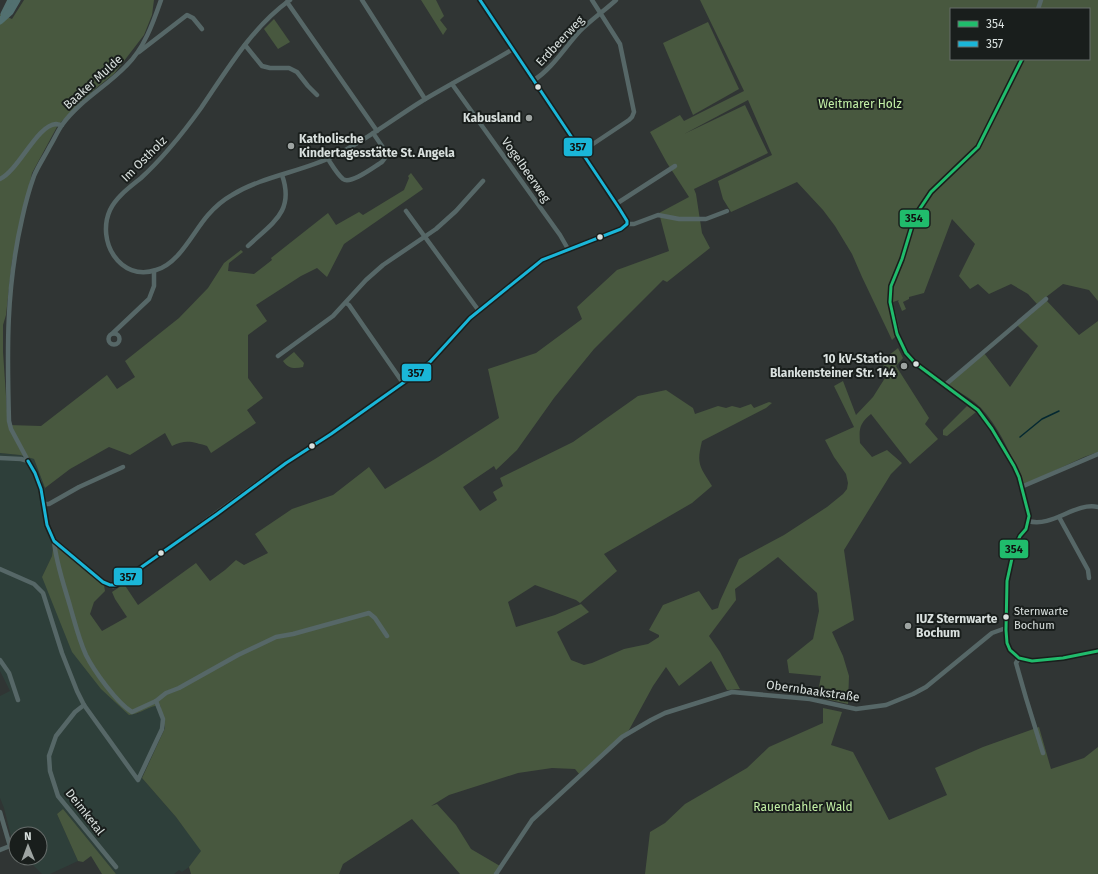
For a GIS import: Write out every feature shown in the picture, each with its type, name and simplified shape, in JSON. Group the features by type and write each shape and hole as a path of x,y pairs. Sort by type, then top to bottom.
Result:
{"main road":[{"path":"0,20 11,0"},
{"path":"0,20 10,12 17,0"}],"street":[{"name":"Baaker Mulde","path":"138,53 162,0"},
{"path":"362,0 425,99"},
{"path":"481,0 616,204 627,221 627,224"},
{"path":"581,152 629,120 634,112 620,44 592,0"},
{"name":"Erdbeerweg","path":"534,81 548,69 580,31 616,0"},
{"name":"Im Ostholz","path":"154,271 141,272 133,270 121,263 115,256 108,244 106,230 107,218 110,210 122,195 177,141 245,45 267,20 289,1 375,132 384,149 385,158 382,162 353,180 346,181 328,159"},
{"name":"Baaker Mulde","path":"156,701 132,712 125,708 96,673 82,647 55,552 54,541 47,525 39,481 11,429 9,421 7,335 13,262 30,187 41,162 62,126 74,112 126,67 138,53 188,15 202,29"},
{"path":"245,45 262,66 270,68 289,68 297,72 317,95"},
{"path":"113,333 150,299 154,286 154,271 161,269 173,260 209,214 234,193 248,186 328,159 375,132 425,99 513,49"},
{"path":"1022,60 978,147 931,192 921,206 913,222 902,259 891,286 890,302 892,318 902,347 910,359 978,410 985,418 1014,466 1030,516 1026,529 1017,541 1007,581 1006,628 1007,643 1010,650 1019,658 1032,661 1053,659 1098,650"},
{"name":"Vogelbeerweg","path":"452,84 560,235 568,249"},
{"name":"Baaker Mulde","path":"0,179 8,173 45,129 56,124 62,126"},
{"path":"616,204 675,166"},
{"path":"248,246 282,212 287,195 282,175"},
{"path":"278,356 333,316 355,291 375,272 426,237 456,210 483,181"},
{"path":"406,211 479,311"},
{"path":"54,541 103,582 113,586 119,584 286,463 403,383 430,362 470,318 542,260 621,229 627,224 634,224 658,215 679,218 706,219 727,211"},
{"path":"944,385 1046,299"},
{"path":"346,303 349,305 403,383"},
{"path":"1021,487 1098,454"},
{"path":"0,458 21,459 28,461"},
{"path":"44,504 49,504 79,487 123,467"},
{"path":"1028,521 1038,523 1082,508 1090,506 1098,507"},
{"path":"1059,517 1088,570 1089,578"},
{"path":"0,569 34,584 43,593 62,653 84,705 138,780 162,729 163,720 156,701 166,693 179,688 238,654 276,637 293,634 369,613 375,618 387,636"},
{"name":"Obernbaakstraße","path":"496,874 538,813 560,796 622,737 665,713 732,692 810,699 856,709 886,705 926,687 992,633 1006,628"},
{"path":"1019,658 1016,663 1037,742 1043,753"},
{"path":"0,660 9,673 18,700"},
{"name":"Deimketal","path":"84,705 75,712 56,736 49,756 50,771 58,796 116,867"},
{"path":"0,812 10,846 0,850"}],"shaded area":[{"path":"0,453 20,455 34,459 45,488 49,524 54,539 52,556 42,577 137,714 150,706 160,704 165,728 142,778 176,817 202,851 189,867 182,872 179,870 174,874 116,874 63,809 57,814 78,861 50,874 42,874 34,866 48,866 48,826 8,826 0,798 0,696 10,691 0,671"}],"green space":[{"path":"24,0 154,0 152,15 144,35 114,74 95,89 58,125 32,173 12,261 6,315 3,325 3,352 8,425 41,426 107,375 117,389 135,377 125,361 179,318 208,288 224,263 241,250 243,252 229,263 228,271 254,274 272,260 271,258 328,213 336,225 359,212 363,215 404,190 409,178 408,176 411,173 423,189 344,244 327,277 317,268 301,276 256,305 267,321 248,335 248,378 263,398 247,410 256,423 211,453 207,446 193,442 181,442 172,446 165,433 130,455 109,447 70,469 45,488 34,459 20,455 0,453 0,14 12,19"},
{"path":"421,0 436,0 444,16 440,20 447,29 443,35"},
{"name":"Weitmarer Holz","path":"700,0 1098,0 1098,301 1089,290 1063,284 1037,304 1028,294 1011,284 989,294 978,284 970,289 959,276 975,244 952,219 924,293 909,297 909,299 903,302 906,309 902,311 898,301 899,300 893,302 900,332 892,340 852,254 835,226 823,210 797,182 731,212 723,199 718,181 772,155 748,100 684,134 745,105 768,153 694,189 702,233 710,248 667,282 663,280 594,349 554,398 517,450 496,470 494,466 463,487 480,511 497,500 493,492 503,486 500,478 573,442 638,396 666,390 693,408 695,414 718,406 726,408 732,406 740,408 751,404 754,408 769,402 772,403 766,408 702,441 699,461 712,486 692,503 604,554 617,571 580,603 576,600 535,585 508,602 516,627 555,615 581,604 589,612 557,632 571,660 584,665 592,663 624,649 648,644 659,637 659,635 649,630 663,605 699,591 712,610 718,608 739,559 784,535 827,507 843,494 847,489 848,483 846,474 834,457 825,440 854,427 834,386 843,381 856,415 873,397 885,378 883,360 898,348 903,358 896,366 929,418 925,424 938,439 910,464 871,414 862,424 860,443 872,457 887,450 902,463 891,474 844,550 854,620 832,632 843,656 849,676 848,704 817,697 821,676 789,673 787,660 813,639 819,611 817,593 778,557 735,589 736,600 709,636 720,652 740,689 727,690 711,661 679,686 666,667 653,686 629,730 580,775 575,769 552,768 518,773 449,795 431,806 437,804 456,825 471,849 500,866 495,874 460,874 412,819 343,864 339,874 191,874 189,867 201,851 176,817 142,778 165,728 160,705 129,715 101,689 72,652 42,577 52,556 54,539 103,579 105,591 94,602 90,614 102,631 127,617 112,592 124,584 138,605 196,563 210,581 236,560 244,565 268,553 255,534 292,509 333,495 369,467 385,489 499,418 488,369 536,353 582,319 577,307 617,270 669,251 659,213 689,197 667,163 650,132 680,115 684,121 744,91"},
{"path":"274,19 290,42 278,49 264,29"},
{"path":"708,22 739,89 693,115 663,43"},
{"path":"1046,300 1079,335 1098,321 1098,452 1023,484 1000,434 988,416 974,402 948,385 984,353 1010,387 1038,346 1017,325"},
{"path":"294,352 304,363 303,367 292,368 287,366 283,361"},
{"path":"967,406 976,412 947,436 943,435 943,430"},
{"name":"Rauendahler Wald","path":"823,708 842,712 831,745 853,752 889,820 947,795 935,768 983,747 1039,727 1051,769 1084,758 1098,747 1098,874 645,874 650,832 665,823 685,804 747,768 769,747 823,723"},
{"path":"63,809 116,874 102,874 91,856 83,862 78,861 57,814"}],"waterway":[{"path":"1020,437 1042,419 1059,411"}],"transit line":[{"name":"357","path":"28,461 35,473 41,489 47,525 54,541 103,582 110,585 116,585 217,514 286,463 331,434 410,378 430,362 470,318 542,260 621,229 627,224 627,221 619,208 480,0"},
{"name":"354","path":"1022,60 978,147 931,192 915,216 902,259 891,286 890,302 897,334 906,353 915,363 978,410 992,429 1019,477 1029,516 1026,529 1020,536 1014,549 1007,581 1006,630 1007,643 1010,650 1019,658 1032,661 1063,658 1098,651"}],"place":[{"name":"Kabusland","path":"529,118"},
{"name":"Katholische Kindertagesstätte St. Angela","path":"291,146"},
{"name":"10 kV-Station Blankensteiner Str. 144","path":"904,366"},
{"name":"Sternwarte Bochum","path":"1006,617"},
{"name":"IUZ Sternwarte Bochum","path":"908,626"}]}
